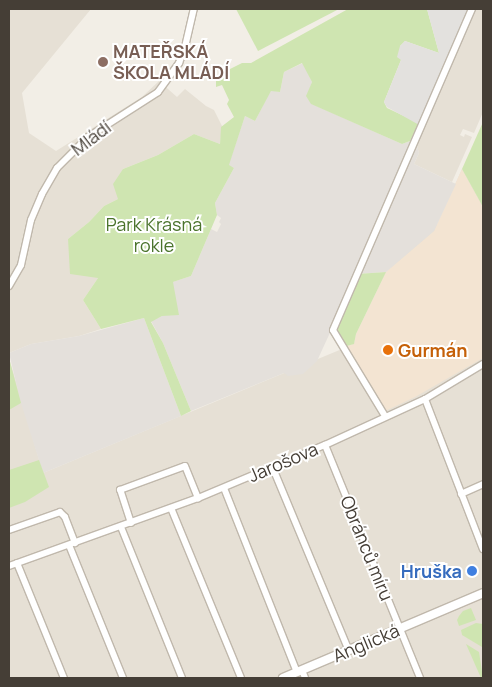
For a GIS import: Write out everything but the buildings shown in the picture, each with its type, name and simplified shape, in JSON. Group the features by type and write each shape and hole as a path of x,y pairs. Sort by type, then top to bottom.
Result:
{"street":[{"path":"385,416 333,330 472,9"},
{"name":"Mládí","path":"9,286 21,265 31,220 39,200 57,168 88,137 158,92 179,63 194,10"},
{"name":"Jarošova","path":"11,564 121,527 224,488 325,445 425,399 483,364"},
{"path":"425,399 483,549"},
{"name":"Obránců míru","path":"325,445 420,678"},
{"path":"131,522 120,490 184,466 198,498"},
{"path":"272,466 349,651"},
{"path":"462,494 483,484"},
{"path":"224,488 301,674"},
{"path":"171,508 241,678"},
{"path":"9,530 60,512 65,516 72,544 123,678"},
{"path":"121,527 182,678"},
{"path":"11,564 64,678"},
{"name":"Anglická","path":"282,678 301,674 399,628 483,593"}],"shaded area":[{"path":"9,9 91,9 22,93 29,133 56,151 142,97 159,81 177,97 185,89 214,110 222,126 220,144 194,134 158,155 123,169 118,199 104,206 89,222 68,239 98,278 83,300 101,329 79,336 31,344 9,353"},
{"path":"427,9 472,9 421,126 387,107 384,102 401,60 397,57 400,46 405,41 439,53"},
{"path":"472,9 483,9 483,112 474,133 463,129 460,135 464,137 465,134 472,137 452,182 414,164 419,153 417,146 421,126"},
{"path":"303,63 312,82 307,96 312,104 402,144 410,141 419,123 426,125 417,146 419,153 414,164 456,184 434,231 386,272 357,274 317,361 303,374 288,376 284,373 191,411 163,343 151,321 162,316 173,282 191,276 211,229 217,232 221,224 219,222 221,218 217,215 215,203 234,168 228,166 245,116 255,121 271,90 280,92 284,72"},
{"path":"462,169 483,207 483,678 9,678 9,358 43,473 354,344 386,272 438,223"},
{"path":"462,169 483,207 483,358 415,397 383,412 343,347 354,344 356,334 386,272 434,231"},
{"path":"144,318 181,416 43,473 21,403 9,353 31,344 79,336"}],"green space":[{"path":"236,9 339,9 258,51"},
{"name":"Park Krásná rokle","path":"348,9 427,9 439,53 405,41 400,46 401,60 384,102 387,108 419,123 410,141 402,144 311,104 306,96 312,82 302,63 284,72 280,92 271,91 255,121 245,116 229,165 234,168 215,203 217,215 191,276 173,282 179,315 162,316 151,322 163,343 191,411 181,416 144,318 101,329 83,300 98,278 70,274 68,239 89,222 104,206 118,199 113,184 123,169 158,155 194,134 220,144 221,127 234,117 227,104 229,100 222,85 216,87 216,81 222,73 242,63 251,63"},
{"path":"483,122 483,207 462,169"},
{"path":"386,272 356,334 354,344 343,347 333,330 357,274"},
{"path":"9,358 21,403 9,410"},
{"path":"39,460 49,487 25,502 9,508 9,470"},
{"path":"471,608 476,620 459,626 457,620 459,616 463,611"},
{"path":"476,623 483,624 482,647 462,635 461,630"},
{"path":"466,644 479,652 483,678 481,678"}],"place":[{"name":"MATEŘSKÁ ŠKOLA MLÁDÍ","path":"103,62"},
{"name":"Gurmán","path":"388,350"},
{"name":"Hruška","path":"472,571"}]}
